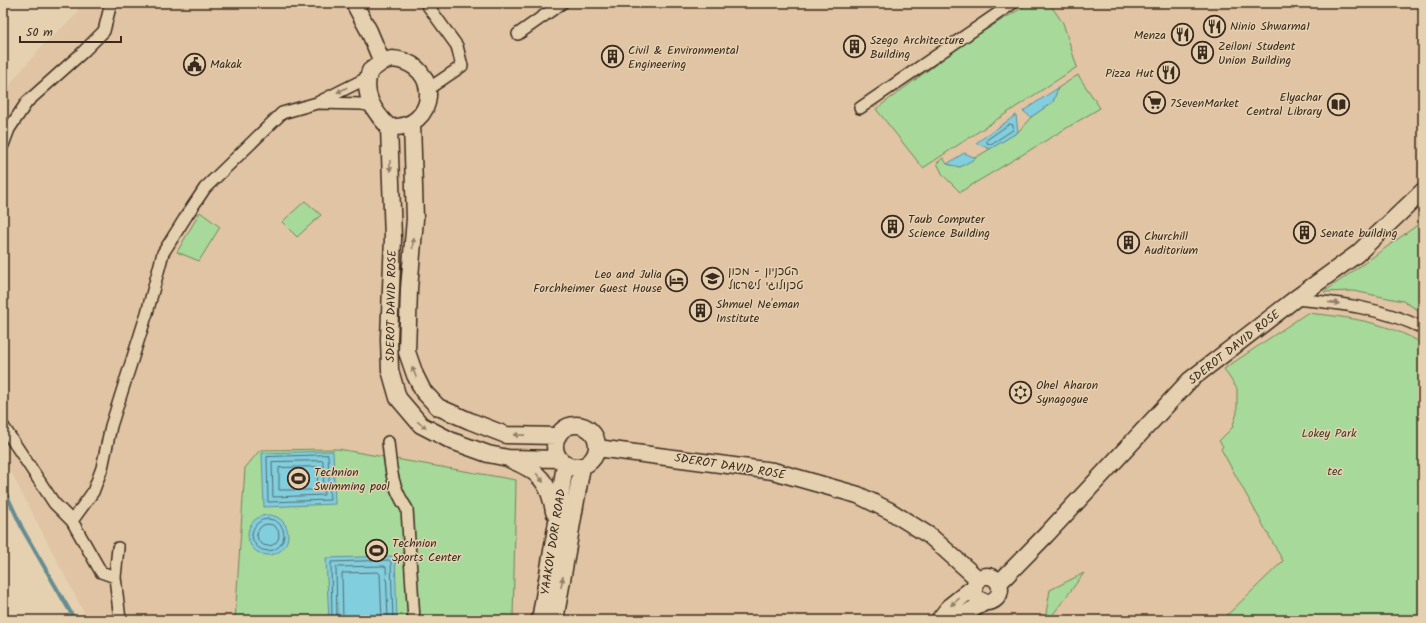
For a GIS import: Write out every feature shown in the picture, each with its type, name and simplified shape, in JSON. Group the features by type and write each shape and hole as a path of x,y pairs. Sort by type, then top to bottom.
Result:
{"street":[{"path":"3,145 9,129 27,102 82,53 104,31 111,3"},
{"path":"354,3 369,31 382,62"},
{"path":"426,3 457,46 462,66 428,89"},
{"path":"518,34 562,3"},
{"path":"860,108 1013,3"},
{"path":"72,520 93,492 102,468 111,426 147,313 163,253 205,188 282,113 318,103 367,78 374,66 382,62 397,60 412,64 423,75 428,89 425,108 420,117 412,123 404,126 389,127 372,106 368,95 367,78"},
{"path":"318,103 362,104 372,106"},
{"name":"SDEROT DAVID ROSE","path":"412,123 415,219 409,290 407,352 415,375 423,391 438,407 470,421 506,435 558,436"},
{"name":"SDEROT DAVID ROSE","path":"389,127 393,238 389,339 390,370 396,393 404,406 421,425 464,445 488,454 508,458 562,461"},
{"name":"SDEROT DAVID ROSE","path":"999,583 1046,535 1190,380 1295,299 1357,254 1421,193"},
{"path":"1295,299 1351,304 1406,320 1423,328"},
{"path":"572,425 585,426 594,435 597,448 592,459 582,466 570,466 562,461 555,448 561,431 572,425"},
{"path":"3,426 54,503 72,520 101,572 115,577"},
{"path":"388,442 391,479 399,497 407,509 414,620"},
{"name":"SDEROT DAVID ROSE","path":"597,448 773,471 858,495 890,511 930,536 976,583"},
{"path":"508,458 526,466 541,476 552,497 556,528"},
{"name":"YAAKOV DORI ROAD","path":"540,620 556,528 562,461"},
{"name":"YAAKOV DORI ROAD","path":"555,620 582,466"},
{"path":"118,548 115,577 120,620"},
{"path":"938,620 950,606 976,583 989,576 999,583 1000,591 996,599 985,602 955,620"},
{"path":"976,583 975,596 985,602"}],"shaded area":[{"name":"הטכניון - מכון טכנולוגי לישראל","path":"79,3 1423,3 1423,620 88,620 3,457 3,99 14,79 42,46 77,14"}],"green space":[{"path":"1030,3 1049,3 1063,23 1077,67 923,168 876,109 967,41"},
{"path":"1078,75 1100,108 960,192 943,175 937,163 943,158 947,164 960,167 1018,132 1031,117 1053,102 1058,88"},
{"path":"305,201 321,215 297,237 282,222"},
{"path":"200,212 220,227 199,261 177,252"},
{"path":"1423,221 1423,313 1403,301 1353,291 1324,292"},
{"name":"Lokey Park","path":"1307,313 1337,316 1367,322 1395,330 1423,344 1423,620 1222,620 1283,561 1221,449 1223,446 1219,441 1232,428 1237,413 1237,389 1224,369"},
{"name":"Technion Sports Center","path":"338,449 516,480 513,620 235,620 245,468 260,450"},
{"path":"1084,573 1051,617 1046,613 1050,590"}],"water":[{"path":"1058,88 1053,102 1031,117 1023,111"},
{"path":"1016,115 1018,132 990,149 976,143"},
{"path":"964,153 976,158 960,167 947,164"},
{"name":"Technion Swimming pool","path":"333,451 335,504 264,507 262,453"},
{"path":"272,515 279,518 285,524 288,535 287,543 279,552 272,555 264,555 257,552 249,543 248,531 251,524 260,516"},
{"path":"395,556 397,620 329,620 326,558"}],"waterway":[{"path":"3,487 23,530 75,620"}],"place":[{"name":"Ninio Shwarma1","path":"1215,26"},
{"name":"Menza","path":"1182,35"},
{"name":"Szego Architecture Building","path":"855,47"},
{"name":"Zeiloni Student Union Building","path":"1202,53"},
{"name":"Civil & Environmental Engineering","path":"613,57"},
{"name":"Makak","path":"195,64"},
{"name":"Pizza Hut","path":"1169,73"},
{"name":"7SevenMarket","path":"1155,103"},
{"name":"Elyachar Central Library","path":"1338,104"},
{"name":"Taub Computer Science Building","path":"892,226"},
{"name":"Senate building","path":"1305,233"},
{"name":"Churchill Auditorium","path":"1129,243"},
{"name":"הטכניון - מכון טכנולוגי לישראל","path":"713,278"},
{"name":"Leo and Julia Forchheimer Guest House","path":"677,281"},
{"name":"Shmuel Ne'eman Institute","path":"700,311"},
{"name":"Ohel Aharon Synagogue","path":"1021,392"},
{"name":"Technion Swimming pool","path":"298,479"},
{"name":"Technion Sports Center","path":"377,550"}],"park label":[{"name":"tec","path":"1335,471"}]}
